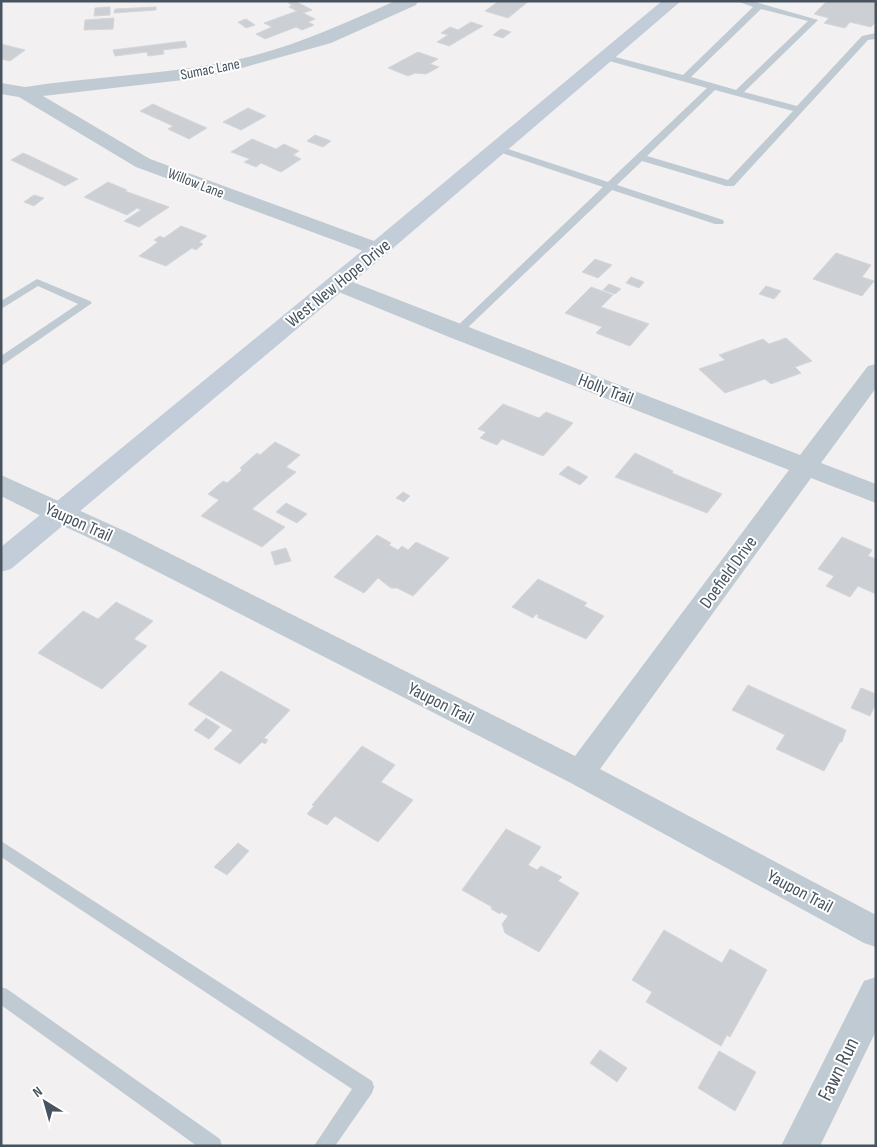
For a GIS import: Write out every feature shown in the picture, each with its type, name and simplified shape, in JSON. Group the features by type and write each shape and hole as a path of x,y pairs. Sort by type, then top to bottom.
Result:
{"main road":[{"name":"West New Hope Drive","path":"1,562 673,1"}],"street":[{"name":"Sumac Lane","path":"1,88 25,93 182,76 224,68 284,52 324,38 410,1"},
{"name":"Willow Lane","path":"25,93 143,163 377,250"},
{"name":"Holly Trail","path":"337,283 457,332 876,494"},
{"name":"Doefield Drive","path":"580,773 876,371"},
{"name":"Yaupon Trail","path":"1,484 60,514 119,540 580,773 876,932"},
{"name":"Fawn Run","path":"800,1146 876,993"}],"lane":[{"path":"738,93 814,20 741,1"},
{"path":"684,79 759,6"},
{"path":"640,158 730,184 864,38 876,36"},
{"path":"605,57 797,109"},
{"path":"457,332 612,186 713,87"},
{"path":"499,148 719,222"},
{"path":"1,306 37,282 86,303 1,362"},
{"path":"1,848 365,1087 323,1146"},
{"path":"1,995 213,1146"}],"building":[{"path":"295,1 312,10 303,13 315,19 308,22 314,25 302,30 296,27 265,39 256,34 272,27 264,23 297,11 289,7 292,5 287,2"},
{"path":"499,1 529,1 508,18 485,11"},
{"path":"827,1 876,1 876,22 871,27 850,22 845,28 824,23 829,18 814,14"},
{"path":"110,7 110,15 94,16 95,8"},
{"path":"156,7 156,10 114,13 115,9"},
{"path":"114,18 113,29 84,30 85,20"},
{"path":"246,19 255,25 246,28 238,22"},
{"path":"471,22 483,26 449,46 437,42 448,35 441,33 450,27 458,30"},
{"path":"501,29 511,32 503,38 493,35"},
{"path":"185,41 187,47 163,50 164,54 148,56 147,52 115,56 113,50"},
{"path":"1,44 25,50 10,61 1,59"},
{"path":"418,52 438,59 430,64 439,67 426,74 415,73 408,76 388,68"},
{"path":"153,104 207,128 189,139 168,129 173,126 140,111"},
{"path":"248,108 266,116 241,130 223,122"},
{"path":"315,135 331,141 323,147 307,141"},
{"path":"252,139 276,149 284,144 299,151 293,155 301,159 281,172 261,163 256,167 244,162 250,159 231,152"},
{"path":"23,153 78,179 65,186 11,160"},
{"path":"108,182 127,190 125,191 169,207 139,227 124,221 141,210 137,208 127,215 84,197"},
{"path":"34,195 44,198 34,206 24,202"},
{"path":"181,226 207,236 199,242 203,244 196,250 192,248 166,266 139,256 158,242 154,240 160,236 164,238"},
{"path":"836,253 871,265 862,277 874,281 862,296 813,279"},
{"path":"595,259 612,265 598,278 582,272"},
{"path":"631,277 644,282 639,288 626,283"},
{"path":"609,284 621,289 615,294 603,290"},
{"path":"766,286 781,291 774,299 759,294"},
{"path":"591,287 613,295 601,307 649,324 630,346 596,333 602,327 565,313"},
{"path":"786,338 812,361 795,367 801,373 771,384 765,379 725,393 699,369 725,360 719,355 763,339 769,344"},
{"path":"503,404 539,418 546,412 573,423 543,456 502,439 497,445 480,438 486,432 478,429"},
{"path":"275,442 300,455 286,467 296,472 252,509 285,527 262,547 201,516 219,500 208,494 223,481 227,483 257,453 260,455"},
{"path":"635,453 673,471 672,473 722,494 707,513 615,477"},
{"path":"568,466 588,477 580,485 559,474"},
{"path":"403,492 410,496 404,502 396,498"},
{"path":"286,503 307,514 297,523 276,512"},
{"path":"377,535 391,543 389,545 398,550 402,546 408,550 416,542 449,558 413,596 397,588 391,588 378,578 364,593 334,577"},
{"path":"842,537 872,550 868,556 876,559 876,594 858,586 850,597 826,586 834,576 818,569"},
{"path":"286,548 291,561 275,565 271,552"},
{"path":"538,579 587,603 584,606 604,616 586,639 537,617 539,616 536,614 533,618 512,607"},
{"path":"116,602 153,621 134,639 147,646 102,689 38,653 83,611 98,619"},
{"path":"221,671 290,710 264,738 268,740 265,744 262,742 240,764 214,749 233,730 188,704"},
{"path":"748,685 846,730 842,742 840,742 824,771 776,749 785,735 732,710"},
{"path":"861,688 876,694 876,703 870,716 851,708"},
{"path":"206,718 220,727 209,739 194,730"},
{"path":"362,746 395,765 381,782 413,800 378,842 335,816 327,825 307,814 314,806 312,805"},
{"path":"506,829 541,847 528,865 537,870 541,866 562,877 558,881 579,893 539,952 505,933 502,924 508,916 491,909 492,907 462,890"},
{"path":"238,843 249,851 227,875 214,867"},
{"path":"664,930 722,963 730,949 767,970 730,1037 727,1035 721,1046 646,1002 652,992 632,980"},
{"path":"600,1050 627,1068 617,1082 590,1063"},
{"path":"719,1051 756,1072 735,1111 698,1088"}]}
